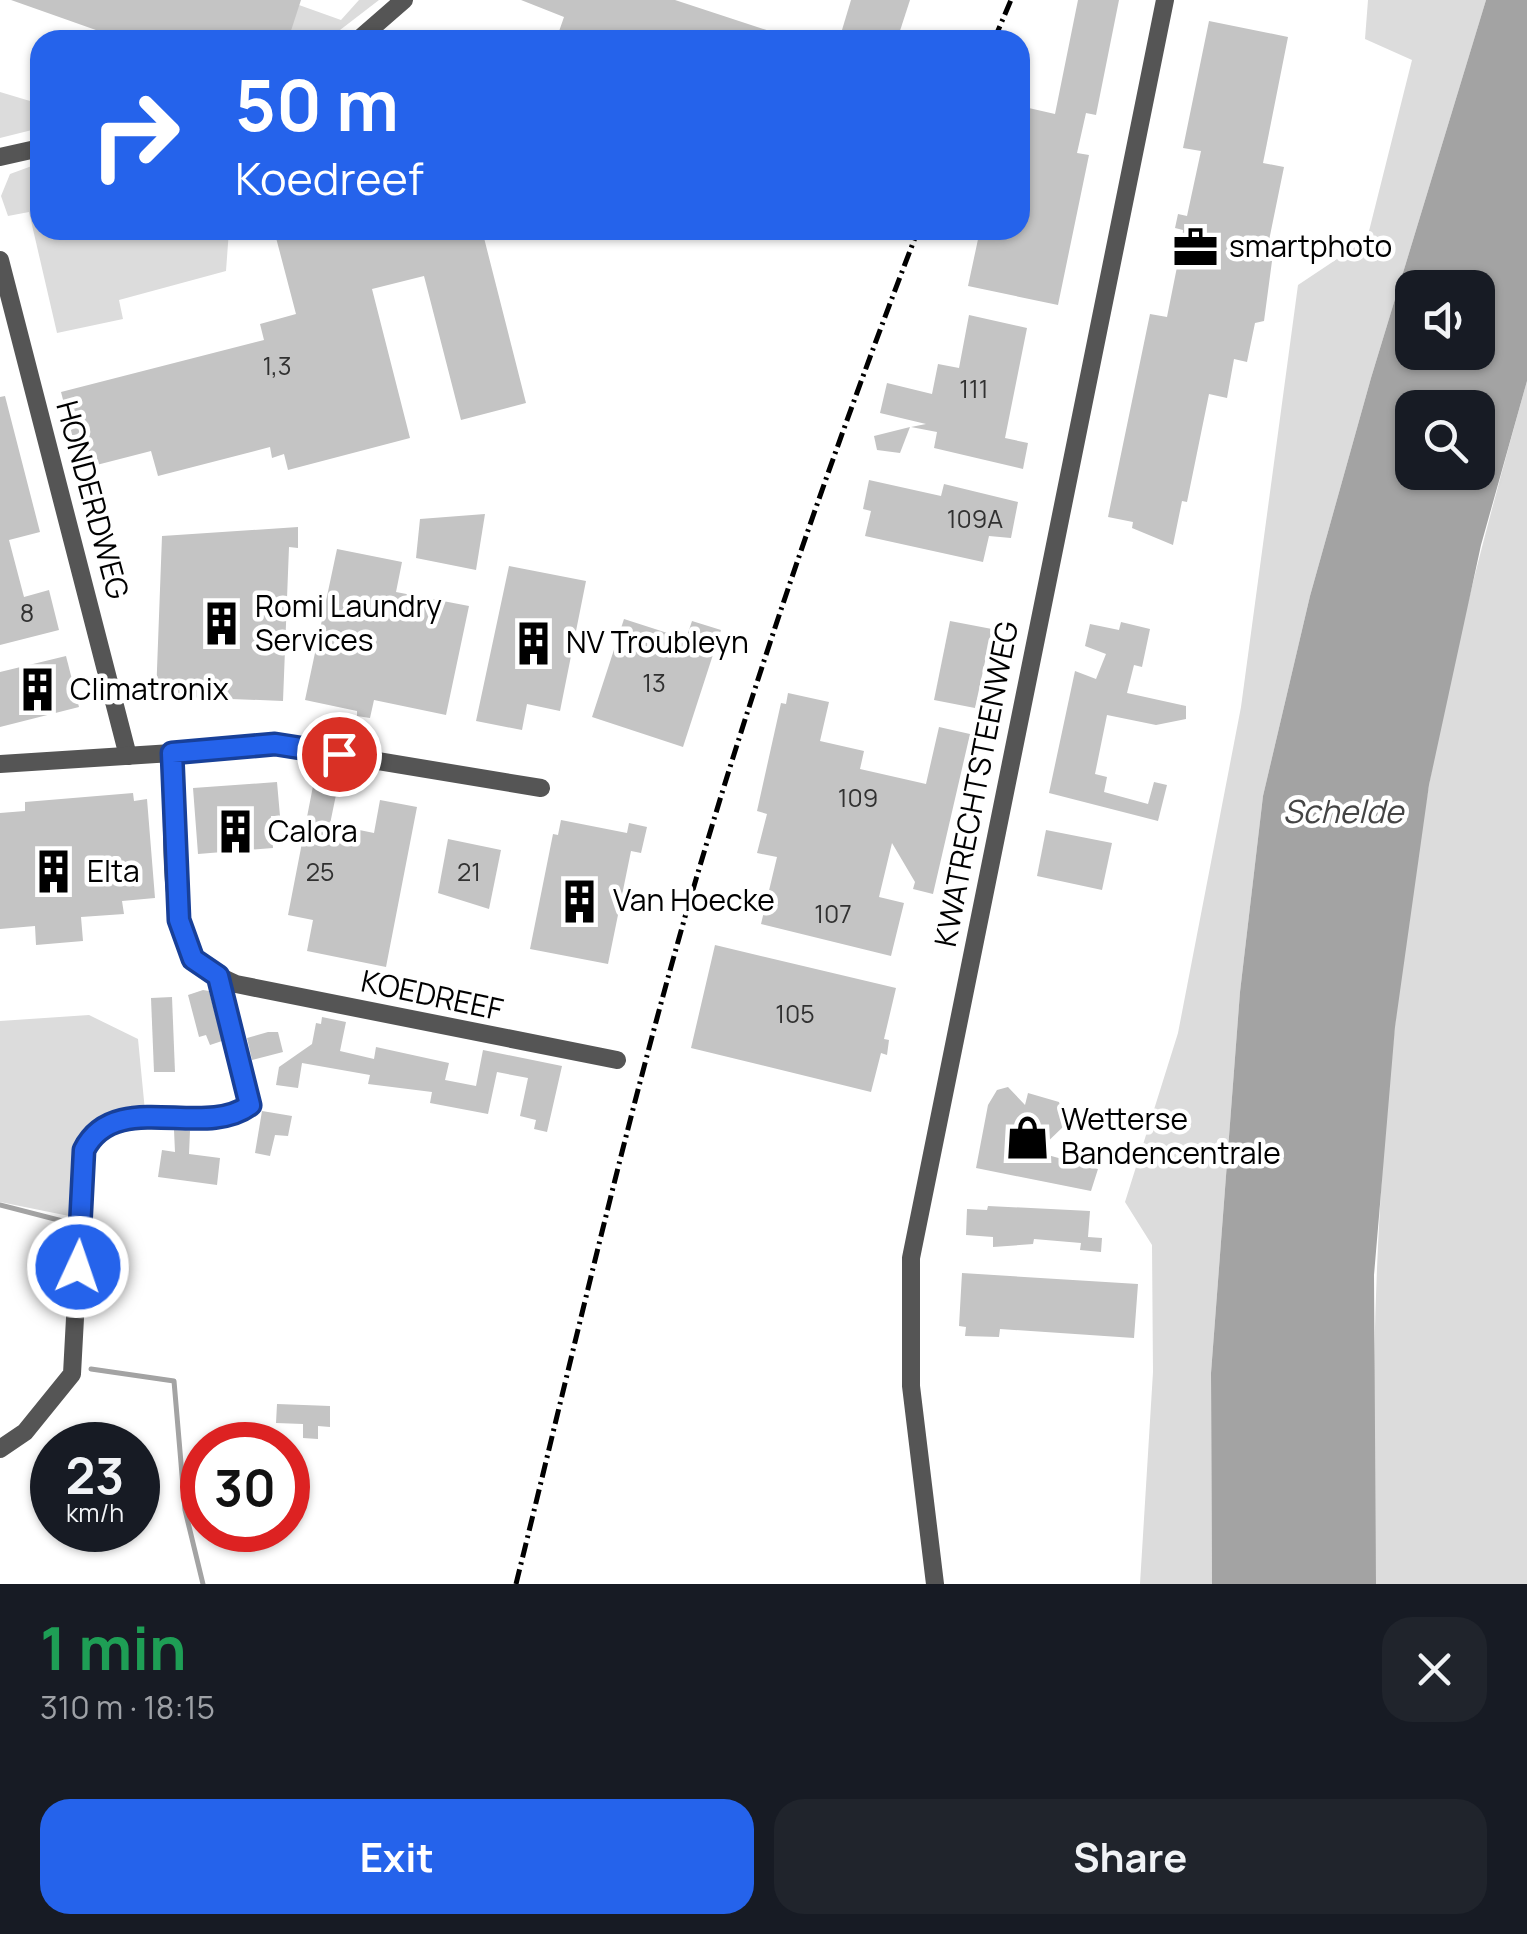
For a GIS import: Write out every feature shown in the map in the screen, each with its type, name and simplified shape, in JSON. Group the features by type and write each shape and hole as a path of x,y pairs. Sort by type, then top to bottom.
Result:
{"street":[{"path":"370,30 404,0"},
{"name":"KWATRECHTSTEENWEG","path":"935,1584 911,1386 910,1258 1165,0"},
{"path":"0,157 30,150"},
{"name":"HONDERDWEG","path":"0,260 128,756"},
{"path":"0,764 275,744 540,788"},
{"path":"0,1449 25,1432 72,1374 84,1150 92,1133 107,1124 170,1116 228,1117 250,1105 227,980 193,959 179,920 172,753"},
{"name":"KOEDREEF","path":"227,980 617,1060"}],"shaded area":[{"path":"359,0 379,0 340,30 290,30 299,5 341,20"},
{"path":"1368,0 1486,0 1404,270 1395,270 1395,299 1310,596 1263,796 1240,992 1211,1373 1212,1584 1140,1584 1153,1372 1152,1245 1125,1202 1178,1033 1241,707 1298,285 1367,239 1412,60 1365,39"},
{"path":"0,92 30,101 30,130 0,138"},
{"path":"30,167 30,216 29,212 8,216 1,196 10,174"},
{"path":"35,240 228,240 226,271 119,300 123,319 57,333"},
{"path":"1527,381 1527,1584 1376,1584 1376,1283 1389,1083 1400,984 1429,785 1449,683"},
{"path":"89,1015 138,1039 145,1111 96,1124 74,1217 0,1202 0,1021"}],"water":[{"name":"Schelde","path":"1486,0 1527,0 1527,381 1481,545 1429,785 1395,1027 1374,1275 1376,1584 1212,1584 1211,1373 1240,992 1263,796 1310,596 1395,299 1395,370 1495,370 1495,270 1404,270"}],"building":[{"path":"11,0 301,0 291,30 96,30"},
{"path":"521,0 675,0 767,30 559,30 564,17"},
{"path":"851,0 910,0 900,30 842,30"},
{"path":"1078,0 1119,0 1096,115 1086,113 1077,153 1089,155 1058,305 968,286 978,240 1030,240 1030,108 1055,114"},
{"path":"1209,21 1288,37 1263,163 1284,167 1265,260 1272,261 1264,321 1255,323 1247,362 1234,359 1227,398 1209,394 1187,502 1182,501 1173,545 1132,528 1133,522 1108,517 1150,314 1167,317 1182,242 1183,230 1175,228 1178,214 1187,216 1201,151 1183,148"},
{"path":"277,240 485,240 526,403 461,420 424,276 372,289 410,438 288,470 284,454 272,458 270,447 158,476 151,451 81,469 61,392 264,340 260,324 296,314"},
{"path":"969,315 1027,328 1005,438 1028,443 1023,469 934,448 937,432 911,427 926,424 880,413 887,383 932,394 938,364 959,368"},
{"path":"5,396 40,532 9,540 24,597 49,590 59,630 0,645 0,397"},
{"path":"910,427 900,453 877,450 874,436"},
{"path":"869,480 941,496 944,484 1018,502 1011,538 989,536 983,562 865,536 871,511 863,509"},
{"path":"485,514 476,570 416,558 420,519"},
{"name":"Romi Laundry Services","path":"298,527 298,548 289,547 283,701 156,696 162,536"},
{"path":"337,549 402,562 396,592 469,606 446,715 374,700 370,718 357,716 357,711 305,700"},
{"name":"NV Troubleyn","path":"509,566 586,581 560,711 527,704 522,730 476,721"},
{"path":"624,619 686,639 692,621 721,630 683,747 592,717"},
{"path":"950,621 992,629 975,708 934,700"},
{"path":"1121,622 1150,629 1142,667 1134,665 1127,693 1186,706 1186,719 1156,725 1107,715 1095,774 1107,777 1104,792 1148,804 1154,782 1167,785 1158,821 1049,793 1075,671 1096,679 1106,654 1085,646 1090,624 1119,630"},
{"name":"Climatronix","path":"66,656 79,707 0,727 0,672"},
{"path":"788,693 829,702 820,741 864,751 860,769 926,784 939,727 970,734 933,894 913,889 915,882 892,843 879,897 904,903 891,956 761,924 777,857 757,853 767,814 757,811 781,703 786,704"},
{"name":"Calora","path":"277,782 280,816 271,816 273,848 198,854 193,788"},
{"path":"313,786 337,790 330,824 374,833 380,800 417,807 386,967 307,951 313,920 288,915"},
{"path":"133,793 134,801 147,799 155,898 122,901 124,914 81,917 83,941 36,945 35,926 0,929 0,813 25,811 25,802"},
{"name":"Van Hoecke","path":"561,820 627,833 629,823 647,827 641,853 631,851 608,964 530,949 553,834 558,835"},
{"path":"1046,830 1112,843 1102,890 1037,876"},
{"path":"448,839 501,850 489,909 438,893"},
{"path":"715,945 896,988 884,1039 889,1040 887,1055 881,1053 871,1092 691,1048"},
{"path":"209,991 222,1041 210,1045 206,1035 199,1037 188,995"},
{"path":"172,997 175,1072 154,1072 151,998"},
{"path":"322,1017 346,1022 340,1051 374,1059 376,1047 449,1063 445,1080 476,1086 483,1050 562,1066 547,1132 534,1129 536,1120 520,1116 528,1078 497,1072 488,1114 430,1103 432,1092 368,1084 370,1075 302,1063 298,1088 276,1085 279,1067 312,1044 316,1023 321,1024"},
{"path":"278,1032 283,1052 252,1060 247,1038"},
{"path":"1008,1087 1025,1105 1028,1093 1059,1102 1065,1125 1037,1152 1098,1169 1091,1191 976,1168 988,1105 997,1090"},
{"path":"262,1111 292,1116 288,1136 275,1135 270,1156 255,1153"},
{"path":"174,1130 190,1131 189,1154 220,1158 217,1185 158,1177 162,1150 175,1152"},
{"path":"988,1206 1090,1211 1088,1237 1102,1238 1101,1252 1080,1250 1081,1243 1034,1239 1033,1244 993,1247 993,1237 966,1235 967,1209 987,1210"},
{"path":"962,1273 1138,1284 1134,1338 1000,1329 999,1337 965,1336 966,1327 959,1326"},
{"path":"277,1404 330,1406 330,1427 318,1426 318,1439 310,1438 310,1422 276,1422"}],"waterway":[{"path":"0,1205 74,1224"},
{"path":"91,1369 174,1381 185,1510 203,1584"}],"railway":[{"path":"998,30 1011,0"},
{"path":"516,1584 685,917 794,571 914,240"}],"place":[{"name":"smartphoto","path":"1196,247"},
{"name":"Romi Laundry Services","path":"222,624"},
{"name":"NV Troubleyn","path":"533,643"},
{"name":"Climatronix","path":"37,690"},
{"name":"Calora","path":"235,832"},
{"name":"Elta","path":"54,872"},
{"name":"Van Hoecke","path":"580,901"},
{"name":"Wetterse Bandencentrale","path":"1028,1137"}],"route":[{"path":"78,1267 84,1150 92,1133 107,1124 170,1116 228,1117 238,1115 250,1105 218,976 193,959 179,920 172,753 275,744 339,754"}]}
